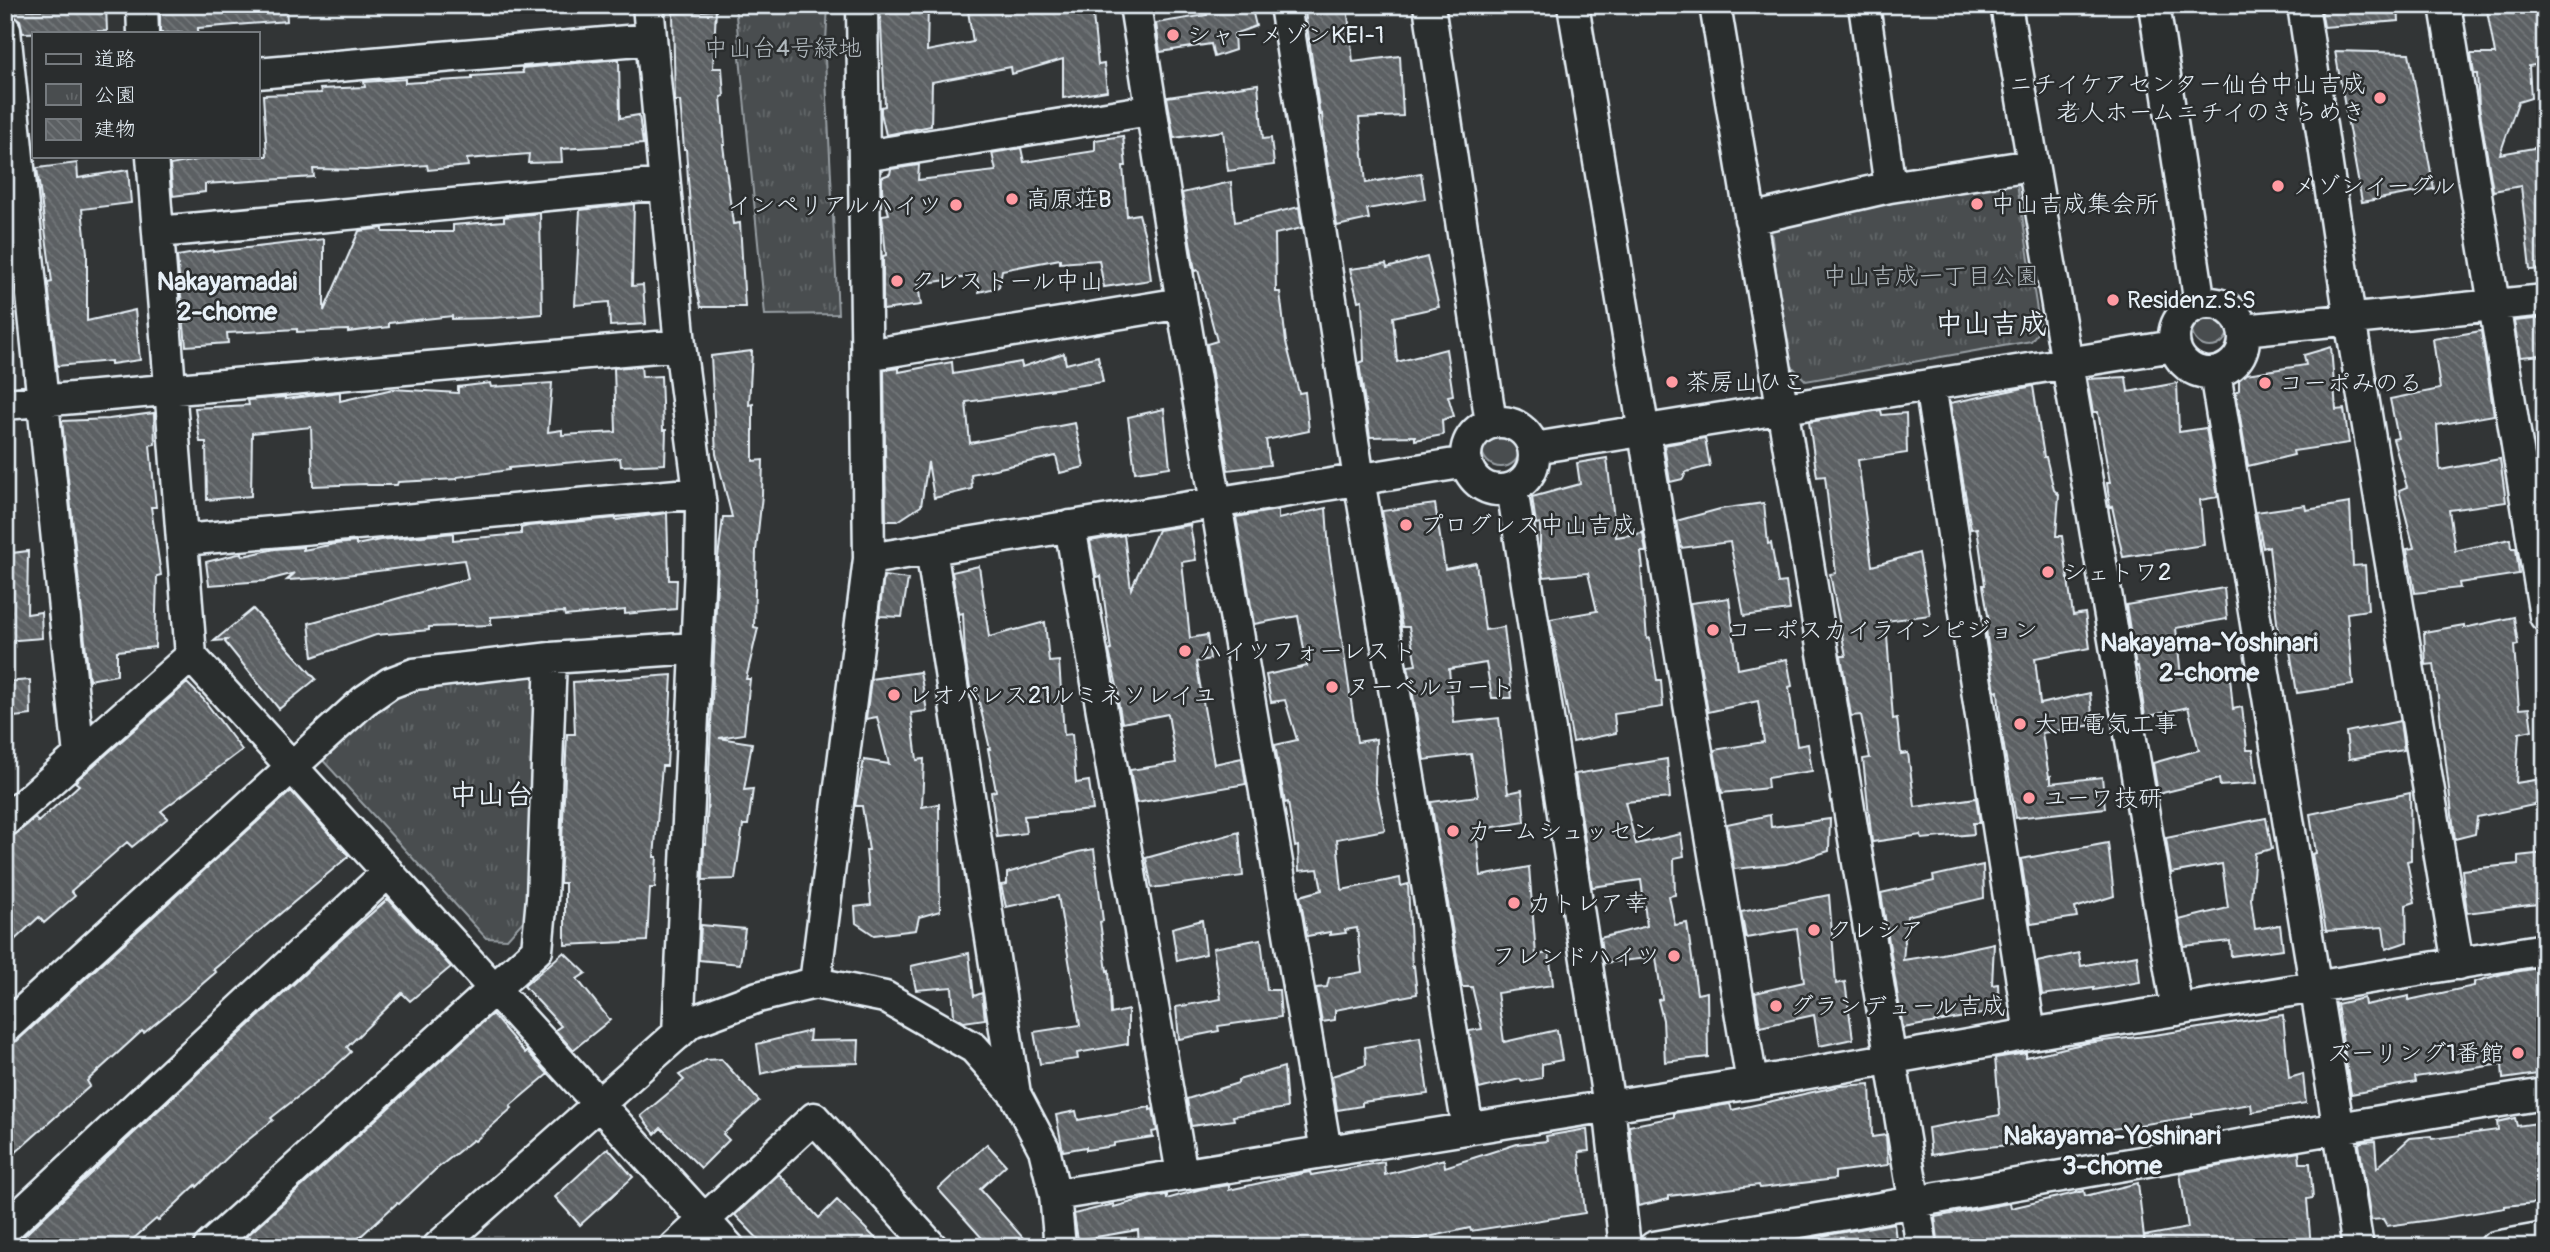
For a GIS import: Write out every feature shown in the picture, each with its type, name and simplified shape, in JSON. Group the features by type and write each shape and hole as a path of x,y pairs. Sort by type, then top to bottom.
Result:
{"street":[{"path":"142,5 143,32"},
{"path":"648,5 680,345 699,493 700,567 678,1034"},
{"path":"815,983 869,559 862,5"},
{"path":"1135,5 1215,503 1326,1151"},
{"path":"1285,5 1359,479 1468,1129"},
{"path":"1429,5 1492,423"},
{"path":"1573,5 1752,1083"},
{"path":"1715,5 1922,1247"},
{"path":"1864,5 1890,187"},
{"path":"2006,5 2177,1010"},
{"path":"2154,5 2200,304"},
{"path":"2303,5 2350,319 2458,964"},
{"path":"2445,5 2545,616"},
{"path":"5,30 17,92 17,253 43,400 79,756"},
{"path":"259,73 650,39"},
{"path":"864,156 1150,110"},
{"path":"152,158 191,656 729,1247"},
{"path":"1750,219 1890,187 2032,165"},
{"path":"158,232 664,184"},
{"path":"2243,330 2545,300"},
{"path":"867,355 1182,303"},
{"path":"2211,303 2232,312 2243,330 2241,353 2235,362 2215,373 2194,370 2178,356 2174,346 2174,335 2182,316 2200,304 2211,303"},
{"path":"5,404 680,345"},
{"path":"1534,448 2174,346"},
{"path":"2215,373 2358,1247"},
{"path":"1930,385 2030,1034"},
{"path":"1503,422 1522,430 1534,448 1535,458 1528,476 1512,488 1503,490 1483,486 1476,480 1467,462 1467,452 1475,434 1492,423 1503,422"},
{"path":"869,559 1467,462"},
{"path":"1512,488 1609,1106 1625,1247"},
{"path":"183,540 699,493"},
{"path":"1070,526 1182,1174"},
{"path":"930,549 1015,1094"},
{"path":"5,1028 364,701 390,683 414,674 551,658 695,648"},
{"path":"5,821 191,656"},
{"path":"209,1247 537,950 542,898 551,658"},
{"path":"5,1229 388,872"},
{"path":"1055,1195 1752,1083 2545,949"},
{"path":"438,1247 691,1022 758,997 815,983 885,997 974,1048 1015,1094 1044,1149 1055,1195 1060,1247"},
{"path":"1654,1247 1915,1203 2338,1126 2545,1094"},
{"path":"676,1247 814,1118 932,1247"},
{"path":"2495,1247 2540,1242"}],"green space":[{"name":"中山台4号緑地","path":"735,5 828,5 825,59 838,314 765,315"},
{"name":"中山吉成一丁目公園","path":"2016,177 2040,329 2031,341 1806,381 1787,361 1770,222"},
{"path":"2210,311 2223,316 2228,329 2223,342 2210,347 2197,342 2192,329 2197,316"},
{"path":"1501,429 1514,435 1520,448 1514,461 1501,467 1488,461 1482,448 1488,435"},
{"path":"529,669 537,677 529,889 525,919 507,939 486,938 318,755 387,692"}],"building":[{"path":"66,5 106,5 107,31 23,33 20,20 14,16 14,10 66,10"},
{"path":"185,5 286,5 287,21 198,28 198,32 160,32 160,10"},
{"path":"928,5 927,51 973,42 967,5 1092,5 1098,65 1104,64 1107,91 1063,98 1063,59 1012,74 1011,67 932,82 931,126 886,135 881,113 881,107 885,106 880,6"},
{"path":"1225,5 1251,5 1256,26 1234,34 1235,50 1214,57 1211,44 1160,52 1156,23 1207,15 1206,11"},
{"path":"1304,5 1347,5 1353,62 1400,56 1403,116 1359,118 1366,183 1421,173 1425,199 1367,209 1369,219 1337,226"},
{"path":"2343,5 2398,5 2399,21 2324,27 2321,9"},
{"path":"2486,5 2545,5 2545,63 2529,66 2531,98 2518,102 2500,154 2545,146 2545,269 2530,270 2521,186 2493,191 2479,106 2477,74 2474,74 2471,54 2495,54"},
{"path":"716,10 713,68 722,68 723,145 733,224 740,223 745,307 701,307 695,281 680,101 675,101 673,13"},
{"name":"ニチイケアセンター仙台中山吉成 老人ホームニチイのきらめき","path":"2335,51 2409,53 2434,189 2362,202"},
{"path":"619,59 620,118 639,115 643,144 561,149 562,162 528,163 529,154 467,159 468,166 428,170 427,165 366,170 313,169 314,177 205,184 205,192 173,196 170,165 207,158 267,156 263,95 321,93 320,89 365,87 364,82 405,79 405,83 472,79 472,76 523,73 522,68"},
{"path":"1258,84 1263,139 1271,138 1274,165 1228,171 1223,131 1174,138 1167,97"},
{"path":"1123,136 1127,216 1139,214 1146,240 1151,280 1104,287 1099,260 1060,263 1060,259 1002,270 999,287 979,292 977,276 918,284 921,305 883,310 883,256 886,255 882,215 889,214 882,191 882,177 890,174 891,169 919,165 918,180 996,171 992,153 1021,148 1024,162 1095,151 1095,140"},
{"path":"77,163 78,178 128,170 131,203 82,209 87,253 87,321 135,310 140,360 57,366 48,283 52,282 37,168"},
{"path":"1231,182 1235,222 1299,207 1302,228 1275,234 1276,292 1280,292 1286,342 1299,393 1305,392 1309,431 1266,440 1270,465 1228,470 1207,344 1217,341 1198,270 1195,271 1182,193"},
{"path":"634,204 632,286 643,285 646,324 610,326 609,302 575,305 580,210"},
{"path":"540,213 542,314 452,319 452,316 389,323 389,327 348,332 297,332 297,329 227,333 228,343 186,346 177,256 324,239 324,311 359,231 383,228 383,232 453,232 453,225 504,221 504,217"},
{"path":"1427,257 1439,307 1393,317 1397,362 1446,349 1453,395 1448,396 1454,416 1442,420 1443,435 1415,440 1415,436 1370,437 1359,363 1364,361 1362,300 1358,301 1350,269 1386,264 1387,268"},
{"path":"2545,318 2545,355 2520,357 2514,321"},
{"path":"2481,331 2494,415 2437,425 2440,470 2500,459 2506,502 2449,510 2455,551 2510,539 2511,548 2516,548 2519,574 2459,583 2460,588 2415,593 2407,549 2414,548 2399,490 2407,487 2393,439 2398,438 2390,399 2440,389 2433,339"},
{"path":"2331,347 2336,410 2344,409 2349,443 2293,451 2294,455 2248,466 2236,392 2239,390 2239,375 2306,365 2304,355"},
{"path":"752,351 749,405 753,404 753,461 763,460 756,551 754,627 758,628 746,679 750,679 744,734 719,738 752,743 744,790 753,789 748,825 743,825 735,879 703,880 718,558 723,517 732,517 716,454 711,356"},
{"path":"1064,353 1066,364 1098,356 1103,382 966,402 970,443 1075,423 1084,467 1060,473 1056,456 971,474 972,489 934,498 928,462 921,506 898,521 886,521 884,370 899,368 899,372 952,362 953,374 1021,362 1022,367"},
{"path":"641,366 642,377 661,376 663,430 666,430 665,464 621,466 620,458 509,468 457,479 398,482 397,485 313,486 311,427 252,433 251,496 207,500 206,442 200,442 195,408 249,405 248,400 285,399 340,392 340,401 393,389 458,393 458,387 490,383 491,387 552,383 548,432 562,430 562,435 616,432 614,368"},
{"path":"2126,377 2128,392 2177,383 2179,432 2206,428 2218,497 2200,500 2204,545 2123,557 2112,506 2110,507 2107,483 2110,483 2098,412 2093,412 2087,379"},
{"path":"2033,386 2044,457 2054,490 2059,495 2056,536 2062,536 2073,615 2085,613 2090,648 2035,658 2040,704 2090,693 2093,725 2042,733 2049,777 2051,776 2051,783 2102,777 2105,808 2016,818 2001,729 1998,691 1995,692 1988,645 1985,621 1989,621 1977,528 1971,529 1950,403"},
{"path":"1164,409 1170,467 1135,472 1128,417"},
{"path":"1881,410 1882,415 1906,413 1907,453 1858,460 1872,566 1919,553 1930,615 1886,621 1893,719 1897,718 1901,754 1908,753 1915,807 1976,798 1980,823 1973,823 1974,834 1922,839 1921,835 1872,842 1863,759 1870,758 1861,715 1851,716 1841,656 1846,656 1830,574 1836,573 1825,476 1817,477 1809,422"},
{"path":"154,413 155,444 150,445 156,507 151,507 161,575 157,576 155,647 117,651 117,675 89,680 62,421"},
{"path":"1705,438 1710,466 1686,472 1683,479 1670,482 1664,445"},
{"path":"1607,458 1616,537 1643,533 1646,552 1641,552 1641,568 1647,639 1650,638 1657,680 1661,680 1663,707 1614,714 1616,733 1573,742 1550,619 1597,611 1588,573 1544,577 1540,556 1540,523 1536,524 1532,497 1580,484 1577,463"},
{"path":"1764,503 1768,544 1771,543 1778,583 1786,582 1790,610 1744,616 1730,542 1681,548 1676,521 1720,509"},
{"path":"2350,503 2353,566 2365,565 2368,610 2347,613 2353,685 2297,693 2288,639 2279,641 2269,546 2263,548 2256,512 2305,505 2306,510"},
{"path":"1435,504 1445,569 1476,563 1485,630 1504,627 1512,698 1492,698 1486,663 1449,669 1454,723 1499,718 1508,793 1522,790 1525,822 1476,830 1481,876 1529,867 1536,955 1549,953 1553,985 1497,993 1504,1042 1557,1030 1562,1060 1542,1064 1542,1078 1522,1082 1520,1079 1479,1089 1469,1031 1482,1029 1472,987 1462,987 1431,802 1478,796 1471,754 1424,760 1408,666 1416,665 1409,627 1402,627 1382,511"},
{"path":"1326,508 1329,551 1357,742 1376,739 1375,783 1385,830 1337,839 1342,890 1400,878 1401,886 1408,884 1412,967 1414,966 1417,994 1335,1010 1335,1020 1322,1022 1316,988 1327,987 1329,978 1362,972 1357,928 1345,930 1346,933 1330,935 1330,932 1307,936 1300,896 1322,890 1318,869 1299,871 1298,846 1295,847 1275,745 1297,740 1285,700 1271,702 1266,675 1307,666 1298,616 1254,624 1236,517 1278,510 1278,519"},
{"path":"667,513 669,580 677,580 676,609 625,614 625,610 565,616 564,612 491,617 491,625 429,627 429,630 376,635 313,657 309,623 468,579 464,560 322,578 287,580 295,573 264,581 209,585 206,562 242,553 243,556 275,549 303,547 303,550 335,544 356,542 356,545 453,533 453,540 521,534 521,528 528,526 616,520"},
{"path":"1190,525 1196,560 1182,562 1190,638 1207,635 1210,659 1196,662 1214,764 1242,758 1246,784 1136,803 1130,770 1176,763 1168,714 1122,723 1109,651 1101,576 1097,577 1090,541 1124,535 1131,589 1158,530"},
{"path":"28,551 27,614 41,612 42,638 5,641 5,554"},
{"path":"979,566 989,637 1045,622 1049,662 1059,661 1064,735 1072,734 1076,783 1089,781 1093,810 1024,816 1026,833 997,837 991,792 996,791 990,749 977,693 971,694 965,655 963,613 959,614 952,572"},
{"path":"884,576 908,579 902,617 879,616"},
{"path":"2224,588 2227,619 2176,628 2181,676 2229,666 2233,709 2242,707 2247,750 2253,750 2257,783 2220,786 2219,779 2158,794 2153,763 2199,750 2188,707 2145,717 2126,605"},
{"path":"1729,598 1738,669 1787,659 1797,746 1808,744 1812,771 1767,778 1768,788 1722,793 1714,750 1764,742 1758,701 1708,712 1690,603"},
{"path":"253,609 316,679 279,709 225,642 227,640 214,641"},
{"path":"2514,617 2518,645 2514,646 2519,709 2529,708 2532,730 2519,733 2516,783 2541,779 2543,803 2477,817 2475,834 2455,839 2434,664 2426,665 2424,632 2464,625 2464,628"},
{"path":"920,672 927,711 911,713 917,760 924,759 922,807 939,804 940,911 919,917 916,930 874,935 856,923 855,907 871,905 866,850 869,850 862,806 855,806 864,760 889,764 877,717 866,719 871,679"},
{"path":"672,675 667,766 662,766 654,857 657,857 655,888 650,888 647,941 565,945 565,883 560,883 567,734 575,734 573,682"},
{"path":"30,680 31,715 5,718 5,682"},
{"path":"187,683 203,699 242,750 161,811 168,818 132,847 127,842 71,891 75,896 44,923 39,917 5,949 5,838 16,834 35,818 38,822 79,785 75,782"},
{"path":"2400,721 2404,750 2349,759 2346,732"},
{"path":"1667,759 1670,798 1625,802 1636,844 1681,834 1684,856 1674,858 1675,895 1669,896 1675,925 1687,923 1697,994 1707,992 1708,1057 1665,1062 1663,1020 1658,1000 1662,999 1656,957 1604,963 1600,938 1647,926 1641,880 1592,887 1575,774"},
{"path":"291,791 349,856 213,970 216,972 178,1005 144,1033 142,1031 87,1081 90,1086 5,1162 5,1045 17,1041"},
{"path":"2410,793 2411,860 2407,861 2415,902 2406,905 2407,942 2386,949 2383,927 2326,931 2312,854 2316,853 2310,814"},
{"path":"1770,815 1771,827 1830,819 1829,851 1786,864 1734,869 1727,824"},
{"path":"2266,818 2272,849 2255,853 2251,899 2255,929 2280,925 2283,949 2231,956 2230,941 2184,946 2179,920 2228,908 2222,864 2171,873 2166,838"},
{"path":"1239,832 1243,876 1152,888 1146,858"},
{"path":"2108,843 2114,896 2075,908 2077,917 2031,924 2021,859"},
{"path":"1094,849 1103,921 1100,922 1107,971 1109,970 1111,1014 1128,1010 1128,1044 1077,1053 1078,1059 1040,1064 1034,1032 1080,1025 1058,896 1006,907 1001,885 1007,884 1007,873"},
{"path":"2545,853 2545,903 2467,913 2462,870 2518,864 2518,856"},
{"path":"1983,865 1984,898 1907,916 1903,960 1994,943 1992,985 1998,984 1999,1011 1903,1028 1881,893 1934,881 1933,876"},
{"path":"1829,895 1836,984 1845,982 1853,1039 1819,1046 1814,1015 1760,1027 1755,993 1804,982 1797,929 1746,938 1741,912"},
{"path":"388,899 451,967 410,1001 402,993 347,1047 351,1052 271,1118 273,1120 233,1152 158,1221 156,1219 124,1247 12,1247 343,938"},
{"path":"1202,920 1206,954 1177,961 1172,928"},
{"path":"701,925 745,929 740,964 699,960"},
{"path":"1261,939 1267,990 1279,990 1281,1017 1218,1026 1219,1031 1179,1039 1176,1007 1221,999 1213,948"},
{"path":"564,952 586,973 577,979 610,1020 573,1050 555,1030 561,1026 524,986"},
{"path":"969,953 974,996 982,993 985,1019 964,1022 954,1016 952,987 916,990 911,966"},
{"path":"2079,953 2081,966 2137,955 2140,982 2042,995 2037,962"},
{"path":"2545,967 2545,1073 2503,1079 2502,1064 2415,1077 2416,1082 2351,1094 2337,1004 2364,998 2365,1005 2409,996 2409,1000 2474,986 2474,982 2502,974"},
{"path":"492,1014 525,1053 527,1051 548,1074 510,1106 512,1108 475,1141 434,1171 349,1247 235,1247"},
{"path":"2283,1015 2289,1078 2303,1074 2306,1103 2252,1112 2251,1104 2192,1114 2192,1117 2079,1134 2079,1139 1975,1148 1931,1155 1928,1128 2000,1115 1995,1058 2026,1053 2026,1057 2086,1043"},
{"path":"810,1031 809,1041 859,1040 858,1063 798,1065 761,1074 757,1044"},
{"path":"1420,1037 1428,1094 1362,1102 1362,1106 1337,1110 1332,1076 1366,1065 1365,1047"},
{"path":"721,1059 759,1101 723,1134 729,1140 701,1168 661,1128 655,1134 641,1116 684,1080 679,1075 706,1060"},
{"path":"1284,1067 1287,1108 1191,1126 1187,1099"},
{"path":"1870,1084 1872,1137 1886,1135 1888,1165 1835,1172 1835,1179 1669,1196 1669,1199 1638,1206 1629,1126 1674,1117 1674,1113 1730,1104 1732,1110 1840,1086"},
{"path":"1150,1107 1150,1110 1153,1109 1157,1131 1152,1132 1153,1137 1114,1143 1114,1146 1063,1151 1056,1115 1076,1111 1078,1120"},
{"path":"2515,1118 2517,1126 2545,1122 2545,1202 2387,1226 2383,1219 2371,1220 2359,1144 2361,1142 2375,1141 2377,1168 2410,1138 2431,1136 2432,1139 2498,1130 2497,1122"},
{"path":"1587,1129 1589,1151 1579,1152 1585,1213 1471,1231 1470,1228 1382,1247 1139,1247 1138,1230 1078,1240 1074,1214 1114,1204 1114,1207 1167,1195 1167,1199 1201,1189 1229,1185 1229,1190 1304,1173 1310,1172 1311,1175 1384,1162 1385,1175 1444,1159 1445,1167 1517,1144 1547,1141 1546,1136"},
{"path":"987,1144 1006,1165 980,1189 1031,1247 990,1247 938,1189"},
{"path":"608,1148 633,1177 580,1225 555,1197"},
{"path":"2299,1152 2300,1163 2310,1163 2313,1198 2307,1199 2311,1247 2278,1247 2278,1244 2253,1247 2145,1247 2144,1236 2188,1228 2180,1173"},
{"path":"779,1174 819,1218 837,1200 884,1247 766,1247 735,1215"},
{"path":"2138,1183 2145,1247 1939,1247 1935,1217 2010,1203 2011,1208 2084,1191 2085,1196"},
{"path":"1894,1223 1897,1247 1800,1247 1799,1240"}],"place":[{"name":"シャーメゾンKEI-1","path":"1173,35"},
{"name":"ニチイケアセンター仙台中山吉成 老人ホームニチイのきらめき","path":"2380,98"},
{"name":"メゾンイーグル","path":"2278,186"},
{"name":"高原荘B","path":"1012,199"},
{"name":"中山吉成集会所","path":"1977,204"},
{"name":"インペリアルハイツ","path":"956,205"},
{"name":"クレストール中山","path":"897,281"},
{"name":"Residenz.S.S","path":"2113,300"},
{"name":"茶房山ひこ","path":"1672,382"},
{"name":"コーポみのる","path":"2265,383"},
{"name":"プログレス中山吉成","path":"1406,525"},
{"name":"シェトワ2","path":"2048,572"},
{"name":"コーポスカイラインピジョン","path":"1713,630"},
{"name":"ハイツフォーレスト","path":"1185,651"},
{"name":"ヌーベルコート","path":"1332,687"},
{"name":"レオパレス21ルミネソレイユ","path":"894,695"},
{"name":"大田電気工事","path":"2020,724"},
{"name":"ユーワ技研","path":"2029,798"},
{"name":"カームシュッセン","path":"1453,831"},
{"name":"カトレア幸","path":"1514,903"},
{"name":"クレシア","path":"1814,930"},
{"name":"フレンドハイツ","path":"1674,956"},
{"name":"グランデュール吉成","path":"1776,1006"},
{"name":"ズーリング1番館","path":"2518,1053"}],"district":[{"name":"Nakayamadai 2-chome","path":"227,296"},
{"name":"中山吉成","path":"1991,323"},
{"name":"Nakayama-Yoshinari 2-chome","path":"2209,657"},
{"name":"中山台","path":"491,794"},
{"name":"Nakayama-Yoshinari 3-chome","path":"2112,1150"}]}
